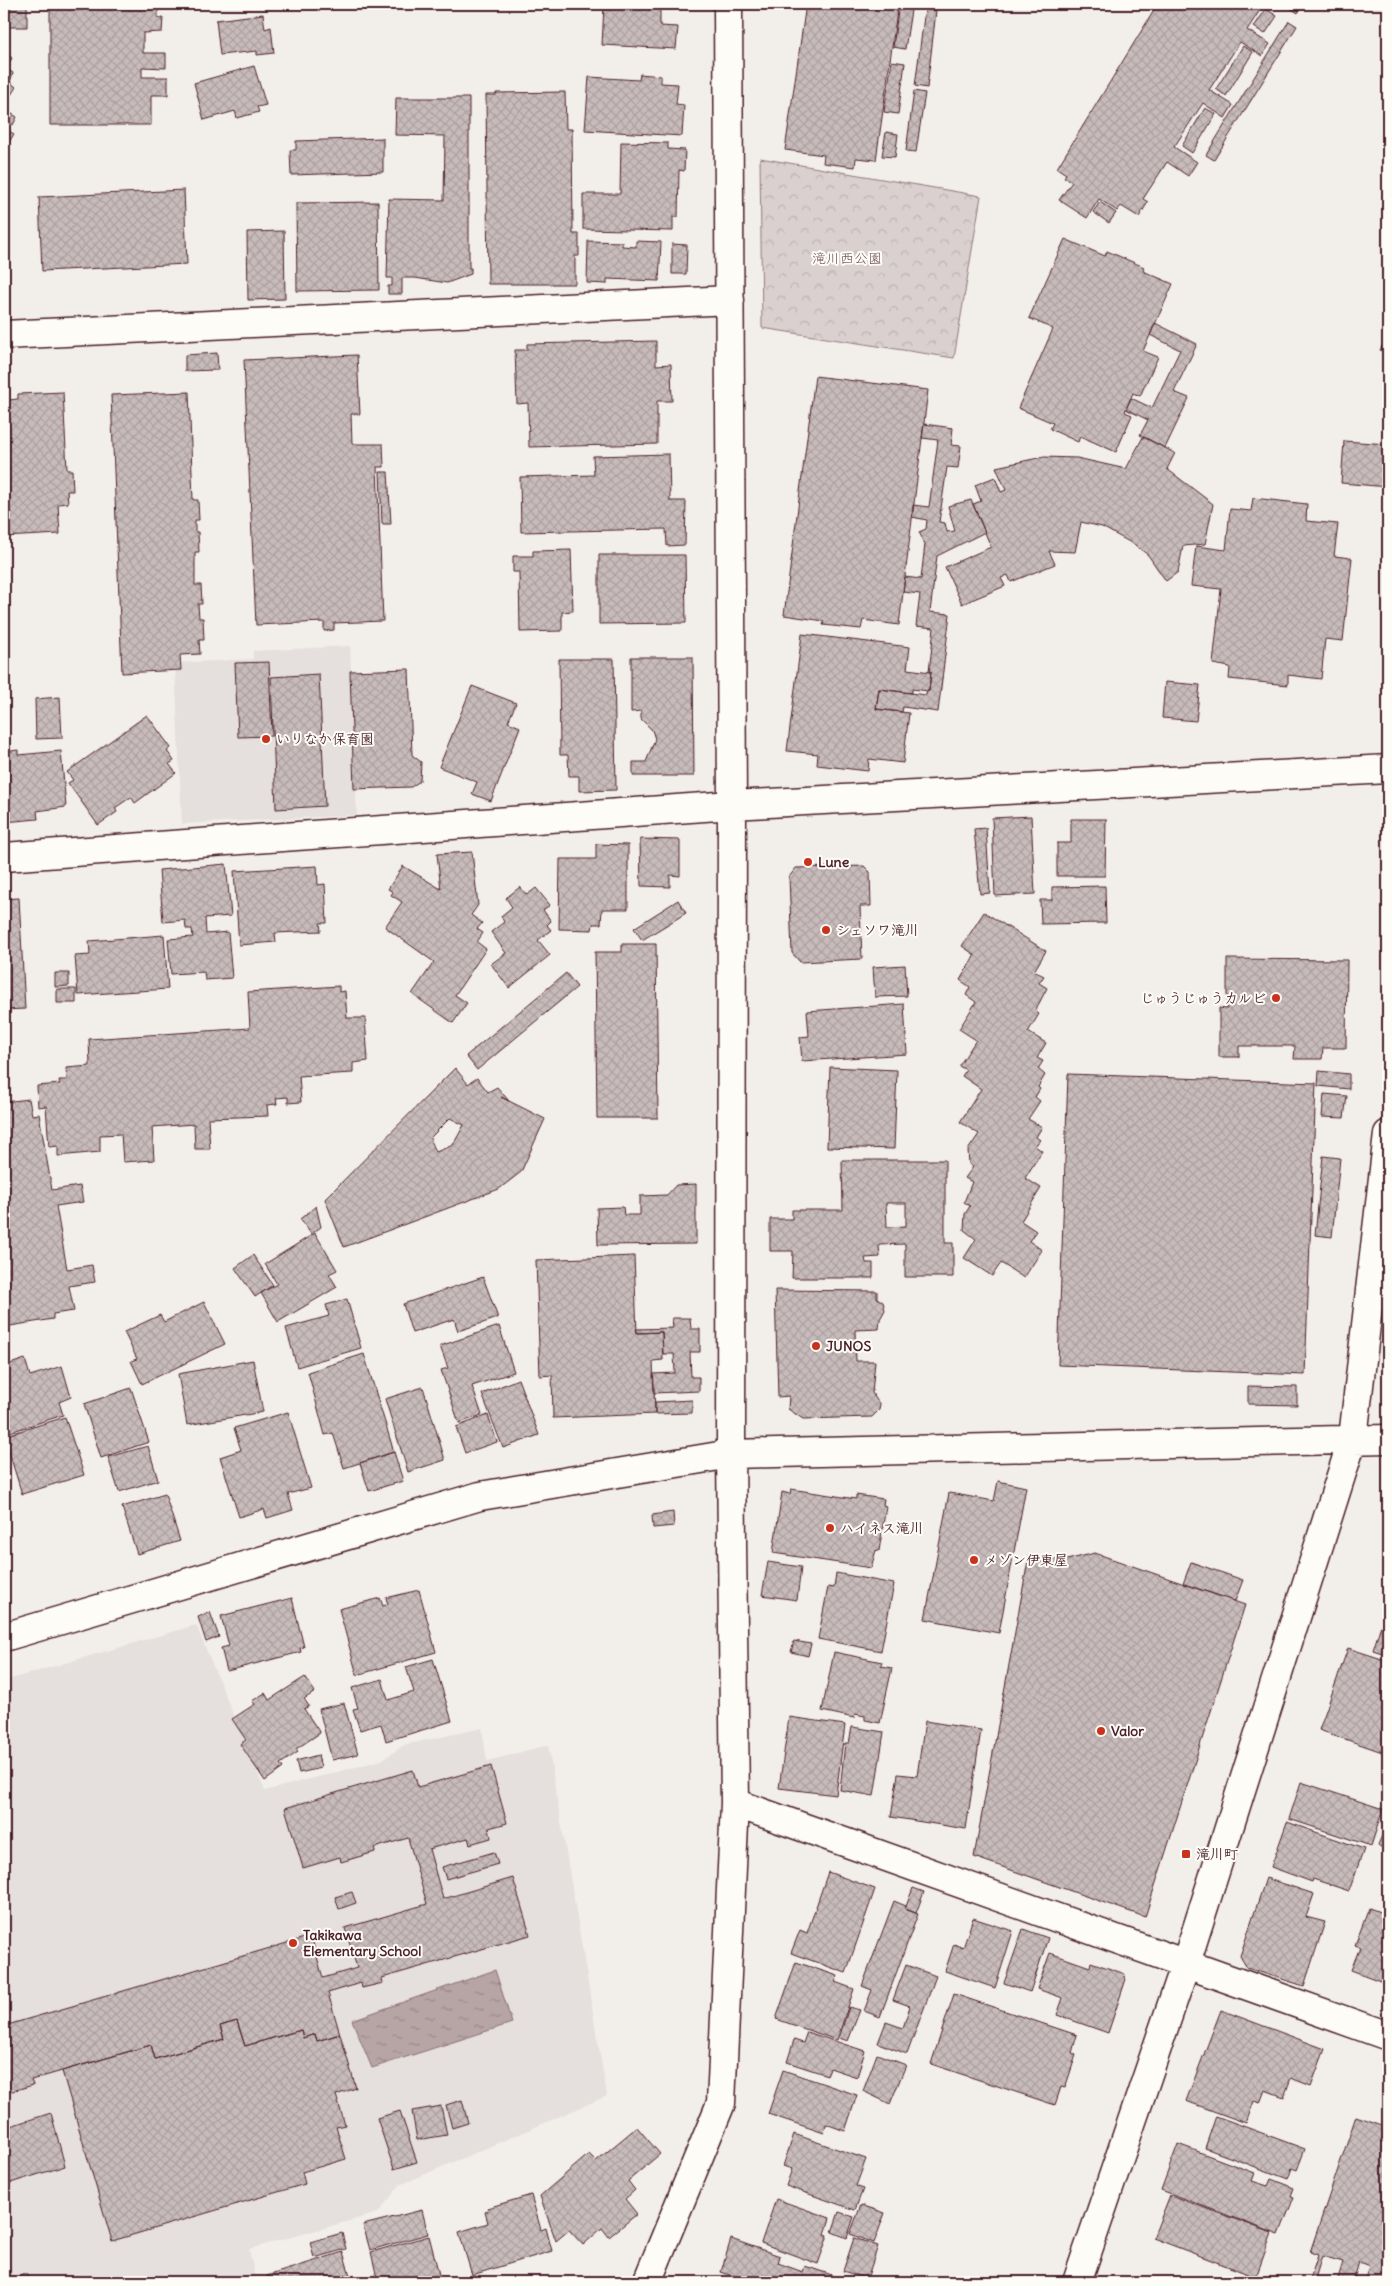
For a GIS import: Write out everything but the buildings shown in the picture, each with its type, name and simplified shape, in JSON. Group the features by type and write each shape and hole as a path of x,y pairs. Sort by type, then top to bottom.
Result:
{"street":[{"path":"647,2282 721,2103 735,1804 731,1454 732,806 728,4"},
{"path":"4,335 730,300"},
{"path":"4,857 732,806 1388,769"},
{"path":"1077,2282 1186,1963 1353,1438 1388,1134"},
{"path":"4,1637 480,1496 731,1454 1353,1438 1388,1439"},
{"path":"735,1804 1388,2036"}],"shaded area":[{"name":"いりなか保育園","path":"350,646 357,815 182,824 175,663 253,659 253,651"},
{"name":"Takikawa Elementary School","path":"196,1625 265,1791 382,1760 404,1745 482,1728 487,1761 548,1745 607,2096 400,2185 378,2213 249,2249 256,2282 4,2282 4,1681"}],"green space":[{"name":"滝川西公園","path":"760,158 981,196 954,358 762,328"}],"water":[{"path":"495,1970 512,2023 372,2068 352,2020"}],"place":[{"name":"いりなか保育園","path":"266,739"},
{"name":"Lune","path":"808,862"},
{"name":"シェソワ滝川","path":"826,930"},
{"name":"じゅうじゅうカルビ","path":"1276,998"},
{"name":"JUNOS","path":"816,1346"},
{"name":"ハイネス滝川","path":"830,1528"},
{"name":"メゾン伊東屋","path":"974,1560"},
{"name":"Valor","path":"1101,1731"},
{"name":"滝川町","path":"1186,1854"},
{"name":"Takikawa Elementary School","path":"293,1943"}]}
